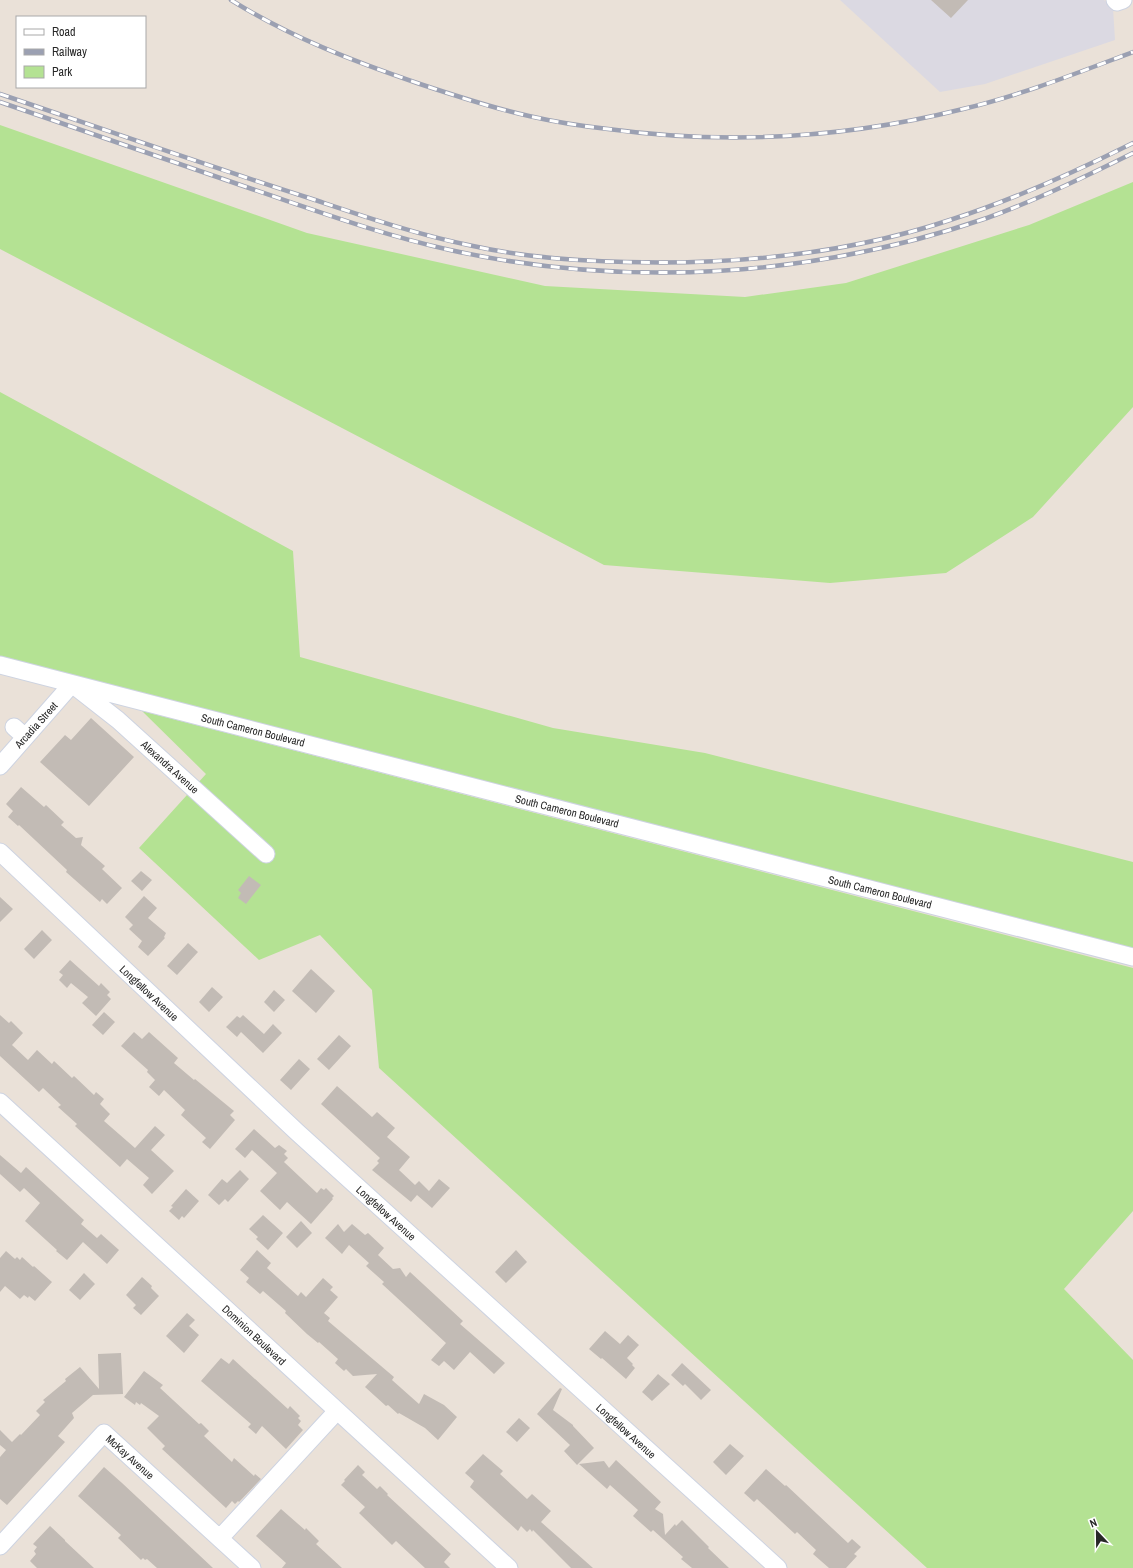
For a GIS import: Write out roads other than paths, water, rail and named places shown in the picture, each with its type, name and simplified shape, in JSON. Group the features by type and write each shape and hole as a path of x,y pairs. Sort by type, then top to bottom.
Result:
{"street":[{"name":"South Cameron Boulevard","path":"0,665 1133,957"},
{"name":"Arcadia Street","path":"0,766 20,732 72,684"},
{"name":"Alexandra Avenue","path":"72,684 118,720 266,854"},
{"name":"Longfellow Avenue","path":"0,852 297,1132 778,1568"},
{"name":"Dominion Boulevard","path":"0,1102 509,1568"},
{"path":"220,1538 337,1411"},
{"name":"McKay Avenue","path":"0,1546 104,1433 252,1568"}],"railway":[{"path":"231,0 254,14 323,48 371,67 488,106 558,122 598,128 697,137 787,136 875,127 919,119 1007,97 1133,52"},
{"path":"0,94 231,173 411,231 452,242 511,253 549,258 607,261 667,262 750,259 792,255 874,241 914,231 999,203 1067,175 1133,143"},
{"path":"0,102 375,230 450,250 517,262 585,270 653,273 721,271 788,264 856,253 922,238 987,218 1061,188 1133,153"}]}
